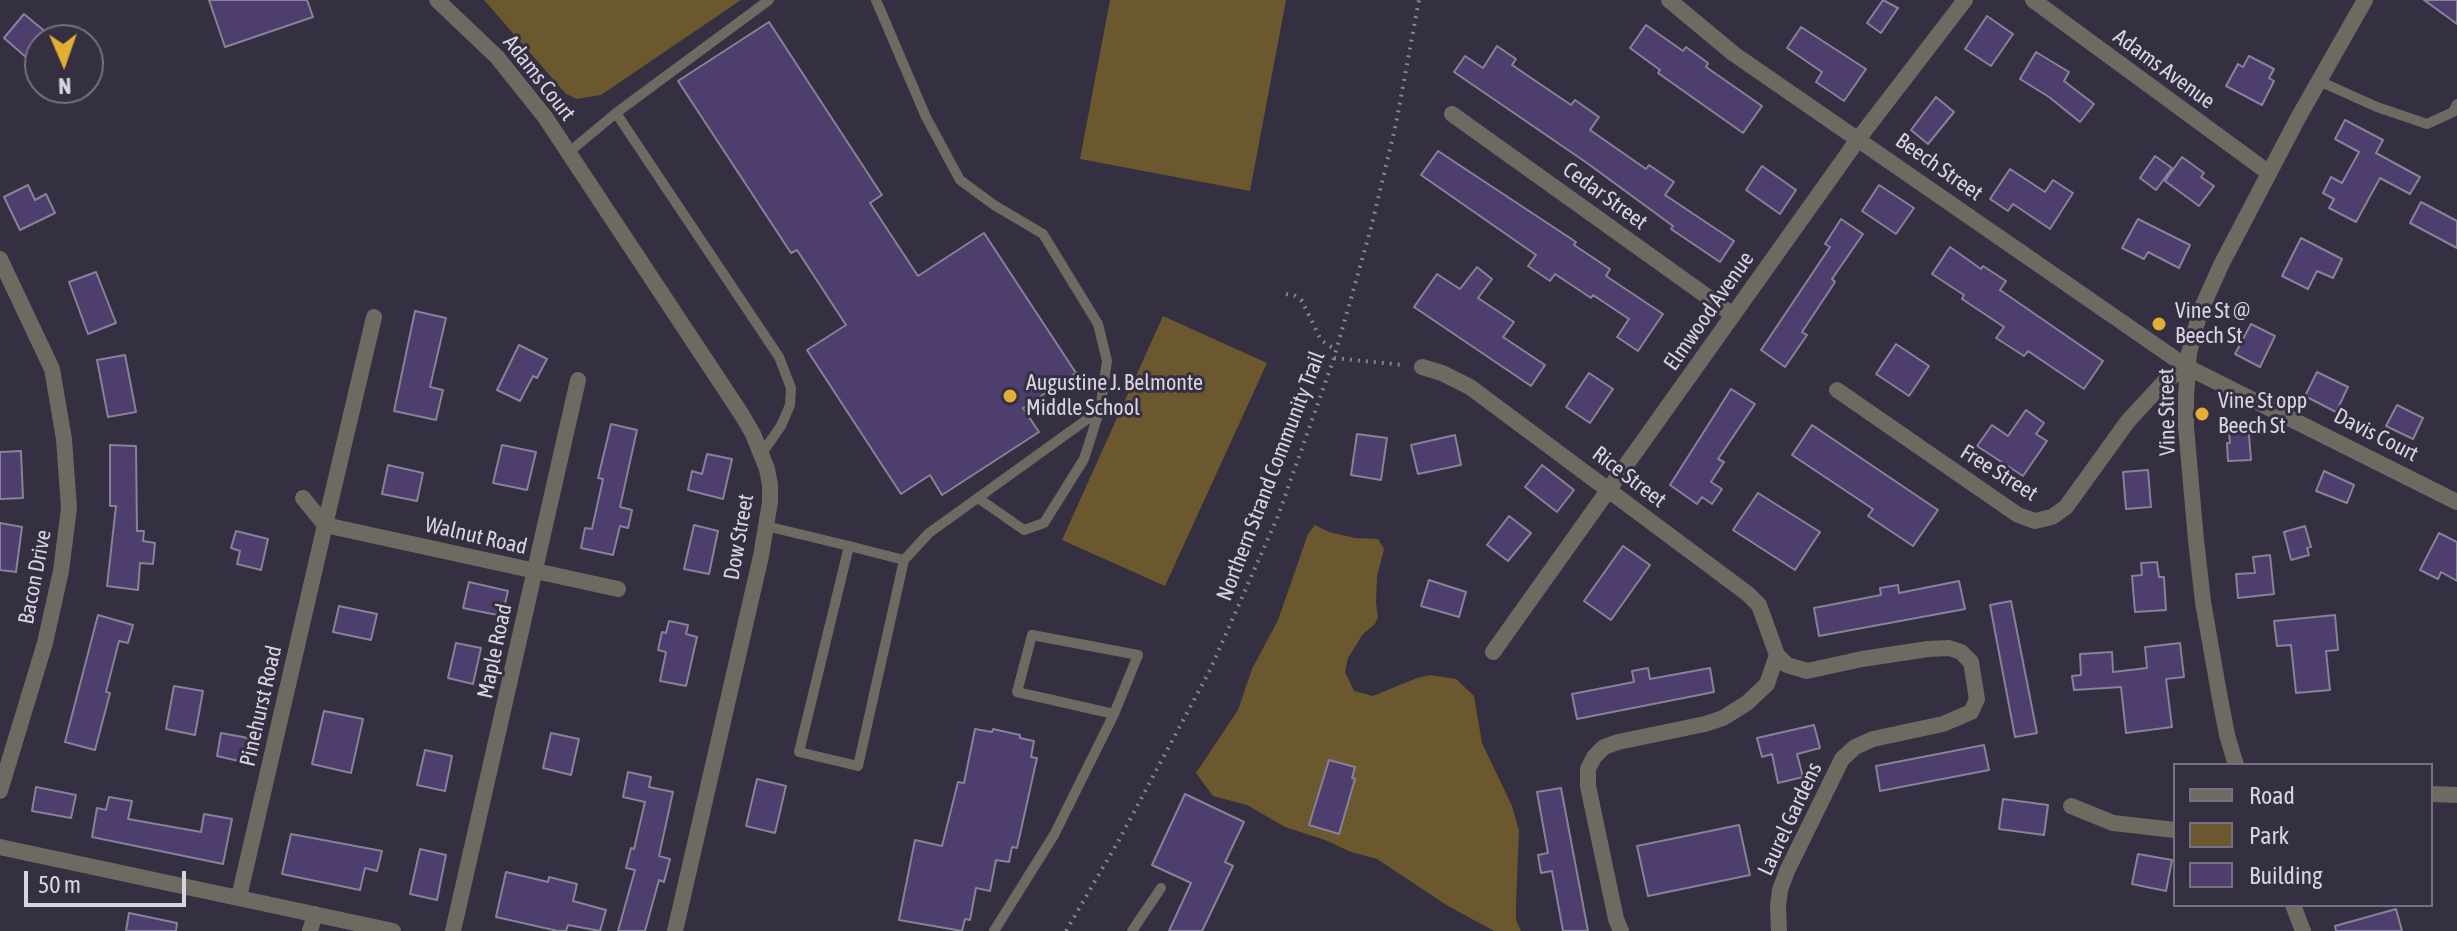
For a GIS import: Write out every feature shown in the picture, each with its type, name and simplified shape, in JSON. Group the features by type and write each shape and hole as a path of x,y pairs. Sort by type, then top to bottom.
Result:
{"street":[{"name":"Adams Court","path":"437,0 514,75 568,153"},
{"name":"Beech Street","path":"1669,0 1734,54 2187,367"},
{"name":"Elmwood Avenue","path":"1493,652 1859,138 1965,0"},
{"name":"Adams Avenue","path":"2033,0 2269,173"},
{"name":"Vine Street","path":"2235,763 2224,721 2203,602 2186,427 2187,367 2200,312 2221,265 2365,0"},
{"name":"Cedar Street","path":"1452,114 1733,315"},
{"name":"Dow Street","path":"568,153 742,415 762,453 770,485 766,526 675,931"},
{"name":"Bacon Drive","path":"0,259 52,369 61,414 69,508 63,559 45,643 0,791"},
{"name":"Pinehurst Road","path":"239,897 374,317"},
{"name":"Rice Street","path":"1422,367 1470,387 1748,594 1759,605 1777,655"},
{"name":"Free Street","path":"1837,390 2018,515 2035,521 2052,517 2066,507 2128,421 2165,381 2187,367"},
{"name":"Davis Court","path":"2187,367 2457,502"},
{"name":"Maple Road","path":"453,931 578,380"},
{"path":"303,498 325,525"},
{"name":"Walnut Road","path":"325,525 618,589"},
{"name":"Laurel Gardens","path":"1777,655 1787,665 1807,671 1876,657 1949,648 1961,652 1971,662 1977,699 1971,712 1958,719 1873,739 1855,747 1842,759 1780,890 1779,931"},
{"path":"1621,931 1588,786 1588,769 1594,757 1604,747 1618,742 1723,718 1747,703 1767,684 1777,655"},
{"path":"2433,794 2457,795"},
{"path":"2071,806 2113,823 2173,830"},
{"path":"0,847 393,931"},
{"path":"2294,907 2303,931"},
{"path":"310,931 315,914"}],"lane":[{"path":"568,153 616,113 769,0"},
{"path":"876,0 926,117 960,180 994,205 1043,234 1098,324 1107,361 1100,410 1084,459 1044,523 1024,530 978,498"},
{"path":"2319,81 2377,107 2427,124 2453,112 2457,104"},
{"path":"616,113 779,357 791,388 790,405 781,426 762,453"},
{"path":"849,546 799,752 858,766 904,560 929,533 1100,410"},
{"path":"766,526 904,560"},
{"path":"994,931 1054,835 1114,714 1138,655 1032,635 1017,692 1114,714"},
{"path":"1132,931 1161,888"}],"path":[{"name":"Northern Strand Community Trail","path":"1066,931 1119,840 1226,636 1278,516 1334,358 1383,182 1419,0"},
{"path":"1286,294 1302,301 1321,340 1336,350"},
{"path":"1334,358 1422,367"}],"green space":[{"path":"484,0 741,0 601,95 577,99 566,94"},
{"path":"1110,0 1286,0 1250,191 1080,159"},
{"path":"1163,316 1267,363 1165,586 1062,540"},
{"path":"1315,525 1355,538 1378,539 1384,549 1377,577 1378,617 1348,658 1345,672 1354,691 1373,696 1430,675 1456,679 1474,696 1482,743 1512,806 1519,831 1516,920 1521,931 1494,931 1448,906 1377,859 1285,827 1247,805 1213,796 1196,773 1238,710 1252,669 1278,620 1308,534"}],"building":[{"path":"209,0 307,0 313,17 225,47"},
{"path":"1883,0 1898,8 1881,33 1867,23"},
{"path":"2424,0 2457,0 2457,24"},
{"path":"24,14 36,24 24,24 24,55 4,38"},
{"path":"1987,16 2013,34 1991,66 1965,49"},
{"path":"769,22 882,195 870,203 918,276 984,233 1076,373 1023,408 1039,432 942,495 930,475 901,494 807,350 846,325 797,250 791,253 678,81"},
{"path":"1646,25 1683,51 1686,47 1708,63 1706,67 1762,106 1743,133 1658,73 1660,70 1630,48"},
{"path":"1801,27 1866,69 1844,101 1816,82 1822,72 1787,48"},
{"path":"1497,46 1516,59 1512,65 1571,105 1575,100 1599,117 1590,130 1646,169 1649,165 1674,182 1665,195 1734,241 1720,262 1671,229 1673,226 1587,163 1454,72 1465,56 1483,68"},
{"path":"2036,52 2069,72 2064,81 2094,104 2080,122 2020,79"},
{"path":"2249,56 2274,69 2269,78 2274,81 2262,105 2226,86 2238,64 2243,67"},
{"path":"1936,97 1954,112 1928,144 1911,130"},
{"path":"2345,120 2383,140 2376,153 2420,177 2410,194 2380,178 2356,222 2329,208 2334,199 2323,193 2331,177 2342,183 2359,152 2335,139"},
{"path":"1438,151 1576,242 1574,245 1610,269 1606,276 1663,314 1638,351 1617,337 1629,319 1555,274 1550,281 1528,266 1536,255 1421,175"},
{"path":"2155,156 2172,168 2156,190 2140,178"},
{"path":"2182,157 2204,173 2201,177 2214,186 2199,206 2165,181"},
{"path":"1762,166 1796,190 1780,214 1746,190"},
{"path":"2010,169 2045,192 2053,180 2073,193 2050,229 2013,204 2008,211 1990,199"},
{"path":"28,185 35,200 46,194 55,213 20,230 4,197"},
{"path":"1879,185 1914,208 1896,234 1862,211"},
{"path":"2421,202 2457,221 2457,248 2410,223"},
{"path":"1841,219 1863,234 1832,279 1835,282 1802,332 1807,335 1785,367 1761,350 1830,247 1825,244"},
{"path":"2138,219 2190,245 2179,268 2148,252 2144,259 2122,248"},
{"path":"2301,238 2342,259 2333,278 2317,271 2308,289 2282,276"},
{"path":"1950,247 1981,269 1983,266 2006,281 2000,290 2103,361 2084,389 2028,351 2024,356 1996,338 2004,327 1932,274"},
{"path":"1477,267 1492,279 1478,298 1514,322 1503,337 1545,365 1531,386 1414,307 1437,274 1460,289"},
{"path":"96,272 116,323 88,334 69,282"},
{"path":"415,311 446,318 430,387 443,390 436,420 394,411"},
{"path":"2251,324 2275,336 2260,367 2235,354"},
{"path":"1896,344 1929,366 1909,396 1876,374"},
{"path":"519,345 547,359 537,378 533,376 520,401 497,390"},
{"path":"125,355 136,412 108,417 97,360"},
{"path":"2317,372 2348,387 2336,412 2305,396"},
{"path":"1589,373 1613,389 1590,423 1566,407"},
{"path":"1731,389 1755,404 1718,459 1724,462 1711,482 1722,489 1712,504 1702,497 1697,504 1670,485"},
{"path":"2397,405 2423,418 2413,439 2386,426"},
{"path":"2026,410 2044,423 2036,434 2047,441 2023,476 1977,446 1992,425 2008,436"},
{"path":"2248,422 2251,460 2228,461 2228,423"},
{"path":"611,424 637,430 620,507 632,510 628,528 620,526 613,555 581,548 585,528 592,529 603,479 598,478"},
{"path":"1812,425 1938,510 1913,546 1868,516 1873,509 1792,455"},
{"path":"1357,434 1387,438 1381,480 1351,475"},
{"path":"1455,435 1461,465 1418,474 1411,445"},
{"path":"110,445 136,446 137,531 144,531 143,541 155,543 153,564 140,563 138,590 107,586 116,506 110,506"},
{"path":"502,445 536,452 527,490 493,483"},
{"path":"21,451 23,498 0,499 0,452"},
{"path":"707,454 732,459 723,499 688,490 692,471 702,474"},
{"path":"388,465 423,473 417,501 382,494"},
{"path":"1542,465 1574,490 1557,512 1525,487"},
{"path":"2148,470 2151,507 2126,509 2123,472"},
{"path":"2324,471 2354,485 2347,503 2316,491"},
{"path":"1758,493 1820,532 1795,570 1733,530"},
{"path":"1509,516 1531,533 1508,561 1487,545"},
{"path":"0,523 22,527 16,572 0,570"},
{"path":"694,525 718,531 709,574 684,569"},
{"path":"2305,526 2311,547 2307,548 2309,555 2291,560 2284,532"},
{"path":"236,531 268,539 261,570 237,564 240,551 231,548"},
{"path":"2439,533 2457,542 2457,581 2441,572 2438,579 2420,570"},
{"path":"1623,546 1650,565 1611,620 1584,601"},
{"path":"2270,555 2274,594 2238,598 2236,574 2255,573 2253,557"},
{"path":"2157,562 2159,577 2164,577 2166,610 2135,612 2132,576 2142,575 2141,563"},
{"path":"1429,580 1466,592 1459,617 1421,606"},
{"path":"1959,581 1965,609 1819,636 1814,608 1881,595 1880,588 1898,585 1899,593"},
{"path":"469,582 508,591 502,616 463,608"},
{"path":"2011,601 2037,733 2015,737 1990,605"},
{"path":"339,606 377,614 371,640 333,632"},
{"path":"98,615 133,625 128,643 119,641 95,750 65,742"},
{"path":"2335,615 2338,650 2326,651 2330,690 2296,693 2291,645 2277,646 2274,621"},
{"path":"669,621 688,625 686,634 697,637 686,686 660,681 666,652 658,650 662,632 666,633"},
{"path":"456,643 481,648 473,684 448,678"},
{"path":"2180,643 2184,677 2166,679 2172,727 2126,733 2121,687 2074,690 2072,676 2081,675 2080,654 2112,652 2113,672 2147,668 2145,647"},
{"path":"1648,668 1650,679 1710,668 1714,692 1577,719 1572,694 1634,682 1632,671"},
{"path":"174,686 203,691 195,735 166,729"},
{"path":"324,711 363,719 351,773 312,764"},
{"path":"1814,725 1820,748 1797,754 1803,777 1778,783 1772,754 1762,757 1757,738"},
{"path":"975,729 992,732 993,729 1034,741 1031,757 1037,758 1017,848 1012,847 1009,862 996,860 990,891 976,888 970,920 965,919 962,931 899,920 915,840 942,846 958,782 964,783"},
{"path":"221,733 248,738 243,762 217,756"},
{"path":"551,733 579,739 571,775 543,768"},
{"path":"1984,745 1989,770 1880,791 1876,766"},
{"path":"425,750 452,756 445,791 417,785"},
{"path":"1329,760 1355,767 1352,778 1355,779 1339,834 1309,825"},
{"path":"628,772 651,777 649,787 673,792 659,856 670,859 664,882 659,880 645,931 618,931 635,870 626,868 631,848 634,849 645,802 623,797"},
{"path":"757,779 786,786 775,833 746,826"},
{"path":"36,787 76,795 71,818 32,811"},
{"path":"1561,788 1588,931 1563,931 1552,871 1541,873 1538,855 1548,853 1537,792"},
{"path":"1185,794 1244,822 1225,862 1233,866 1202,931 1169,931 1191,883 1152,865"},
{"path":"109,797 132,801 128,819 201,832 204,814 232,819 223,864 92,837 97,808 106,810"},
{"path":"2003,799 2048,805 2044,835 1999,829"},
{"path":"1739,825 1750,875 1648,896 1637,846"},
{"path":"291,834 382,851 377,871 365,868 360,890 282,874"},
{"path":"420,849 446,855 437,900 410,894"},
{"path":"2138,854 2172,860 2166,891 2132,884"},
{"path":"506,872 548,882 549,877 577,884 573,901 606,910 600,931 568,925 566,931 558,931 496,917"},
{"path":"2396,909 2402,931 2336,931 2335,926"},
{"path":"129,913 177,923 176,931 126,931"}],"place":[{"name":"Vine St @ Beech St","path":"2159,324"},
{"name":"Augustine J. Belmonte Middle School","path":"1010,396"},
{"name":"Vine St opp Beech St","path":"2202,414"}]}
